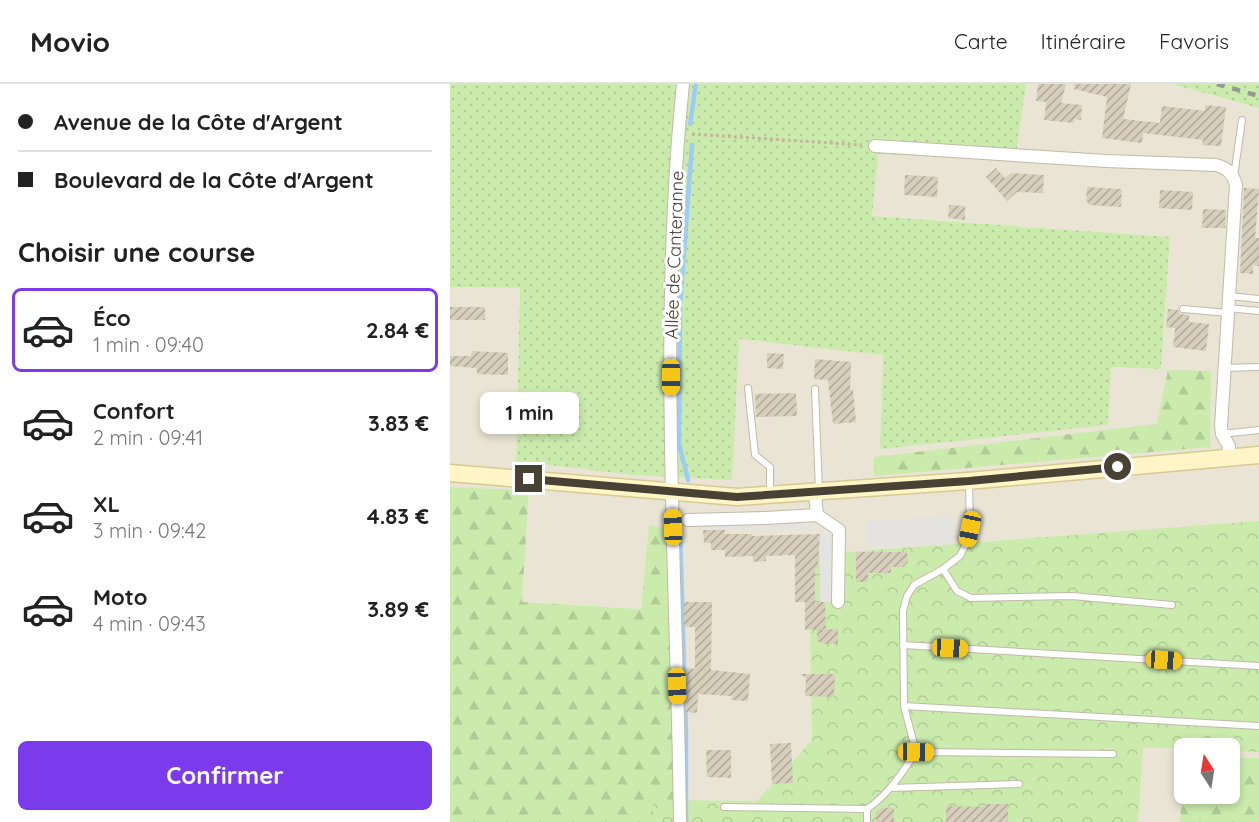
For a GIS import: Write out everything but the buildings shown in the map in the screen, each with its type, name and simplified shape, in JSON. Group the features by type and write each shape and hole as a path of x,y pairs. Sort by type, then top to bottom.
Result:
{"main road":[{"path":"450,473 737,497 969,481 1259,455"}],"street":[{"name":"Allée de Canteranne","path":"680,822 672,493 671,331 678,134 683,84"},
{"path":"875,146 1106,161 1216,165 1234,177 1236,185 1222,434 1229,446 1229,458"},
{"path":"817,492 817,515"},
{"path":"688,520 817,515 839,530 838,602"}],"lane":[{"path":"1234,177 1242,120"},
{"path":"1183,309 1228,306 1259,299"},
{"path":"1228,306 1259,311"},
{"path":"1224,368 1259,367"},
{"path":"748,388 755,455 770,467 770,496"},
{"path":"815,389 817,492"},
{"path":"1222,434 1259,430"},
{"path":"916,752 904,706 903,611 907,596 914,585 943,569 960,555 967,542 970,529 969,481"},
{"path":"943,569 957,591 971,598 1072,596 1172,605"},
{"path":"903,645 1259,666"},
{"path":"904,706 1259,726"},
{"path":"916,752 1113,754"},
{"path":"724,807 867,809 878,802 916,752"},
{"path":"890,788 1019,784"},
{"path":"867,809 867,822"}],"path":[{"path":"678,134 875,146"}],"shaded area":[{"path":"1026,84 1172,84 1259,108 1259,758 1240,757 1240,738 1174,738 1174,804 1181,804 1180,822 677,822 669,530 649,526 641,609 522,602 529,490 450,487 450,287 520,288 516,460 738,339 883,354 880,449 1111,367 1161,369 1170,237 872,216 877,154 1015,161"},
{"path":"813,515 814,529 703,530 701,519"},
{"path":"953,517 954,544 867,548 866,521"},
{"path":"820,534 838,534 838,602 820,602"}],"green space":[{"path":"450,84 1026,84 1015,161 878,154 872,216 1170,237 1161,369 1111,367 1108,425 880,449 883,355 739,339 732,480 634,475 516,461 520,288 450,287"},
{"path":"1172,84 1259,84 1259,108"},
{"path":"1168,370 1211,371 1210,447 874,476 874,457 1157,424"},
{"path":"450,487 529,490 522,602 641,609 649,525 669,530 677,822 450,822"},
{"path":"1259,521 1259,752 1240,751 1240,738 1174,738 1174,748 1143,748 1138,822 653,822 653,800 757,801 812,740 809,555"},
{"path":"1240,757 1259,758 1259,822 1180,822 1181,804 1240,804"}],"waterway":[{"path":"690,124 696,84"},
{"path":"688,480 679,444 680,305 692,145"},
{"path":"680,531 686,734 686,822"}],"railway":[{"path":"1217,84 1259,96"}],"route":[{"path":"529,479 737,497 969,481 1118,467"}]}
